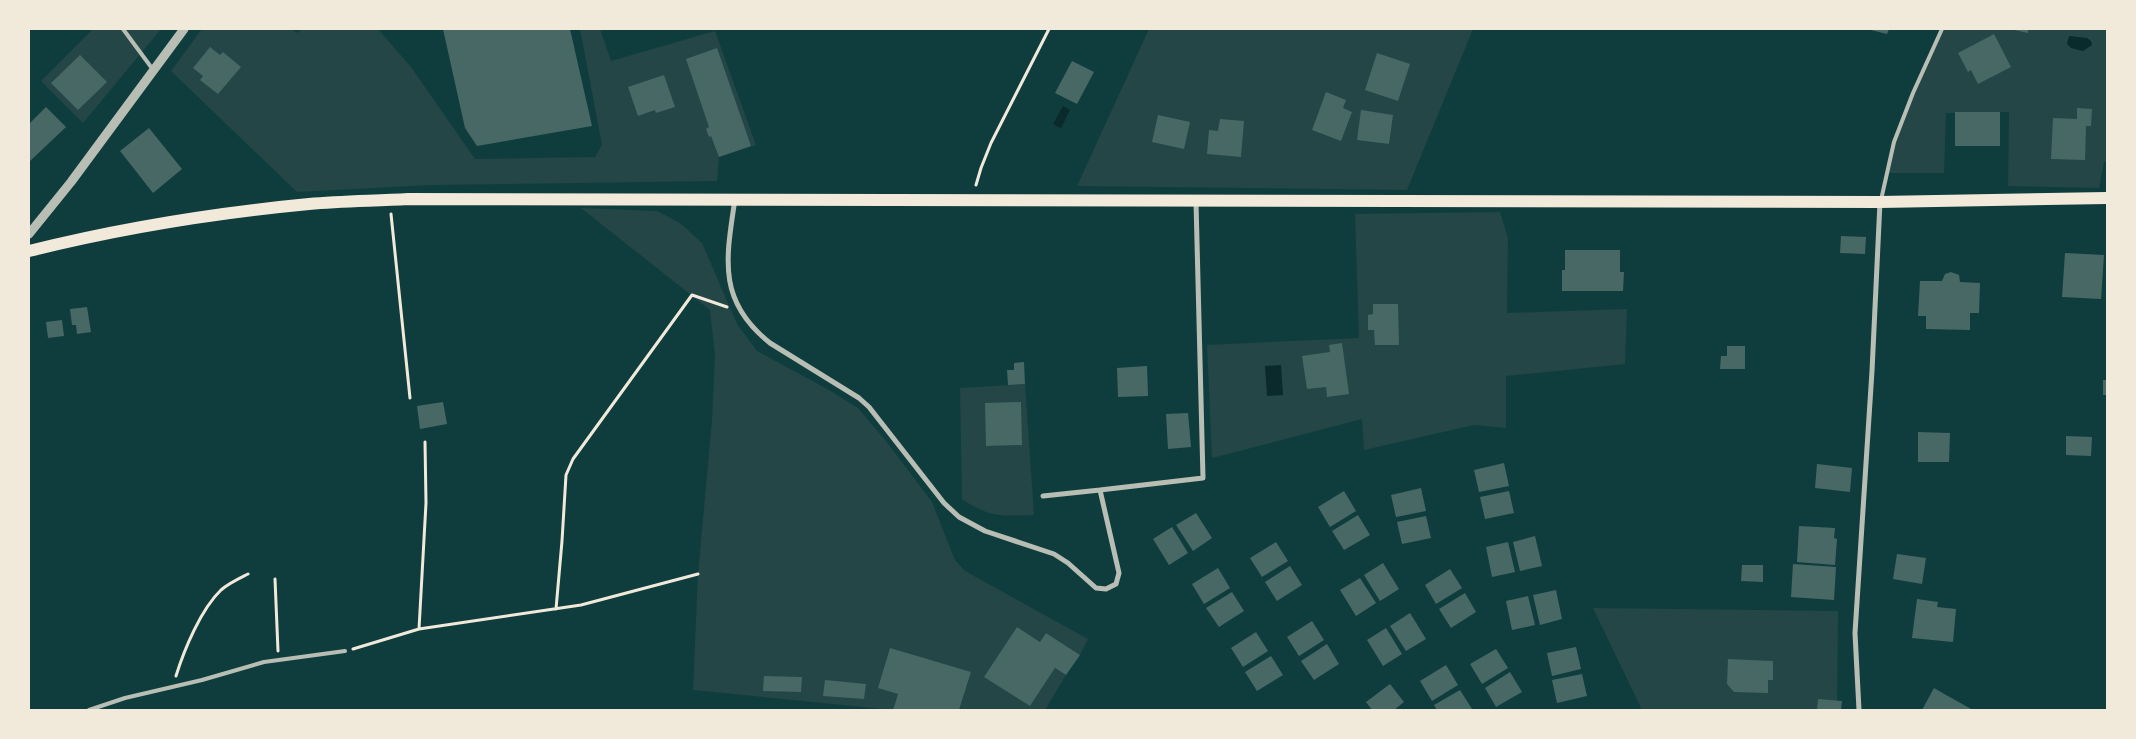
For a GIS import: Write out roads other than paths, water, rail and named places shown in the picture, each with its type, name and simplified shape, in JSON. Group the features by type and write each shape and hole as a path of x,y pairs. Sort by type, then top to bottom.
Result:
{"main road":[{"path":"29,251 136,227 210,215 311,204 389,200 1880,202 2107,198"}],"street":[{"path":"29,234 71,182 184,29"},
{"path":"735,199 727,268 732,295 739,308 757,332 770,343 859,398 869,407 944,503 959,517 985,531 1054,554 1068,563 1096,588 1106,589 1116,584 1119,573 1100,490"},
{"path":"1043,496 1202,478 1196,202"},
{"path":"1859,710 1855,633 1872,372 1880,202"}],"lane":[{"path":"123,29 154,71"},
{"path":"1880,202 1894,142 1912,93 1942,29"},
{"path":"89,710 125,698 264,662 345,651"}]}
